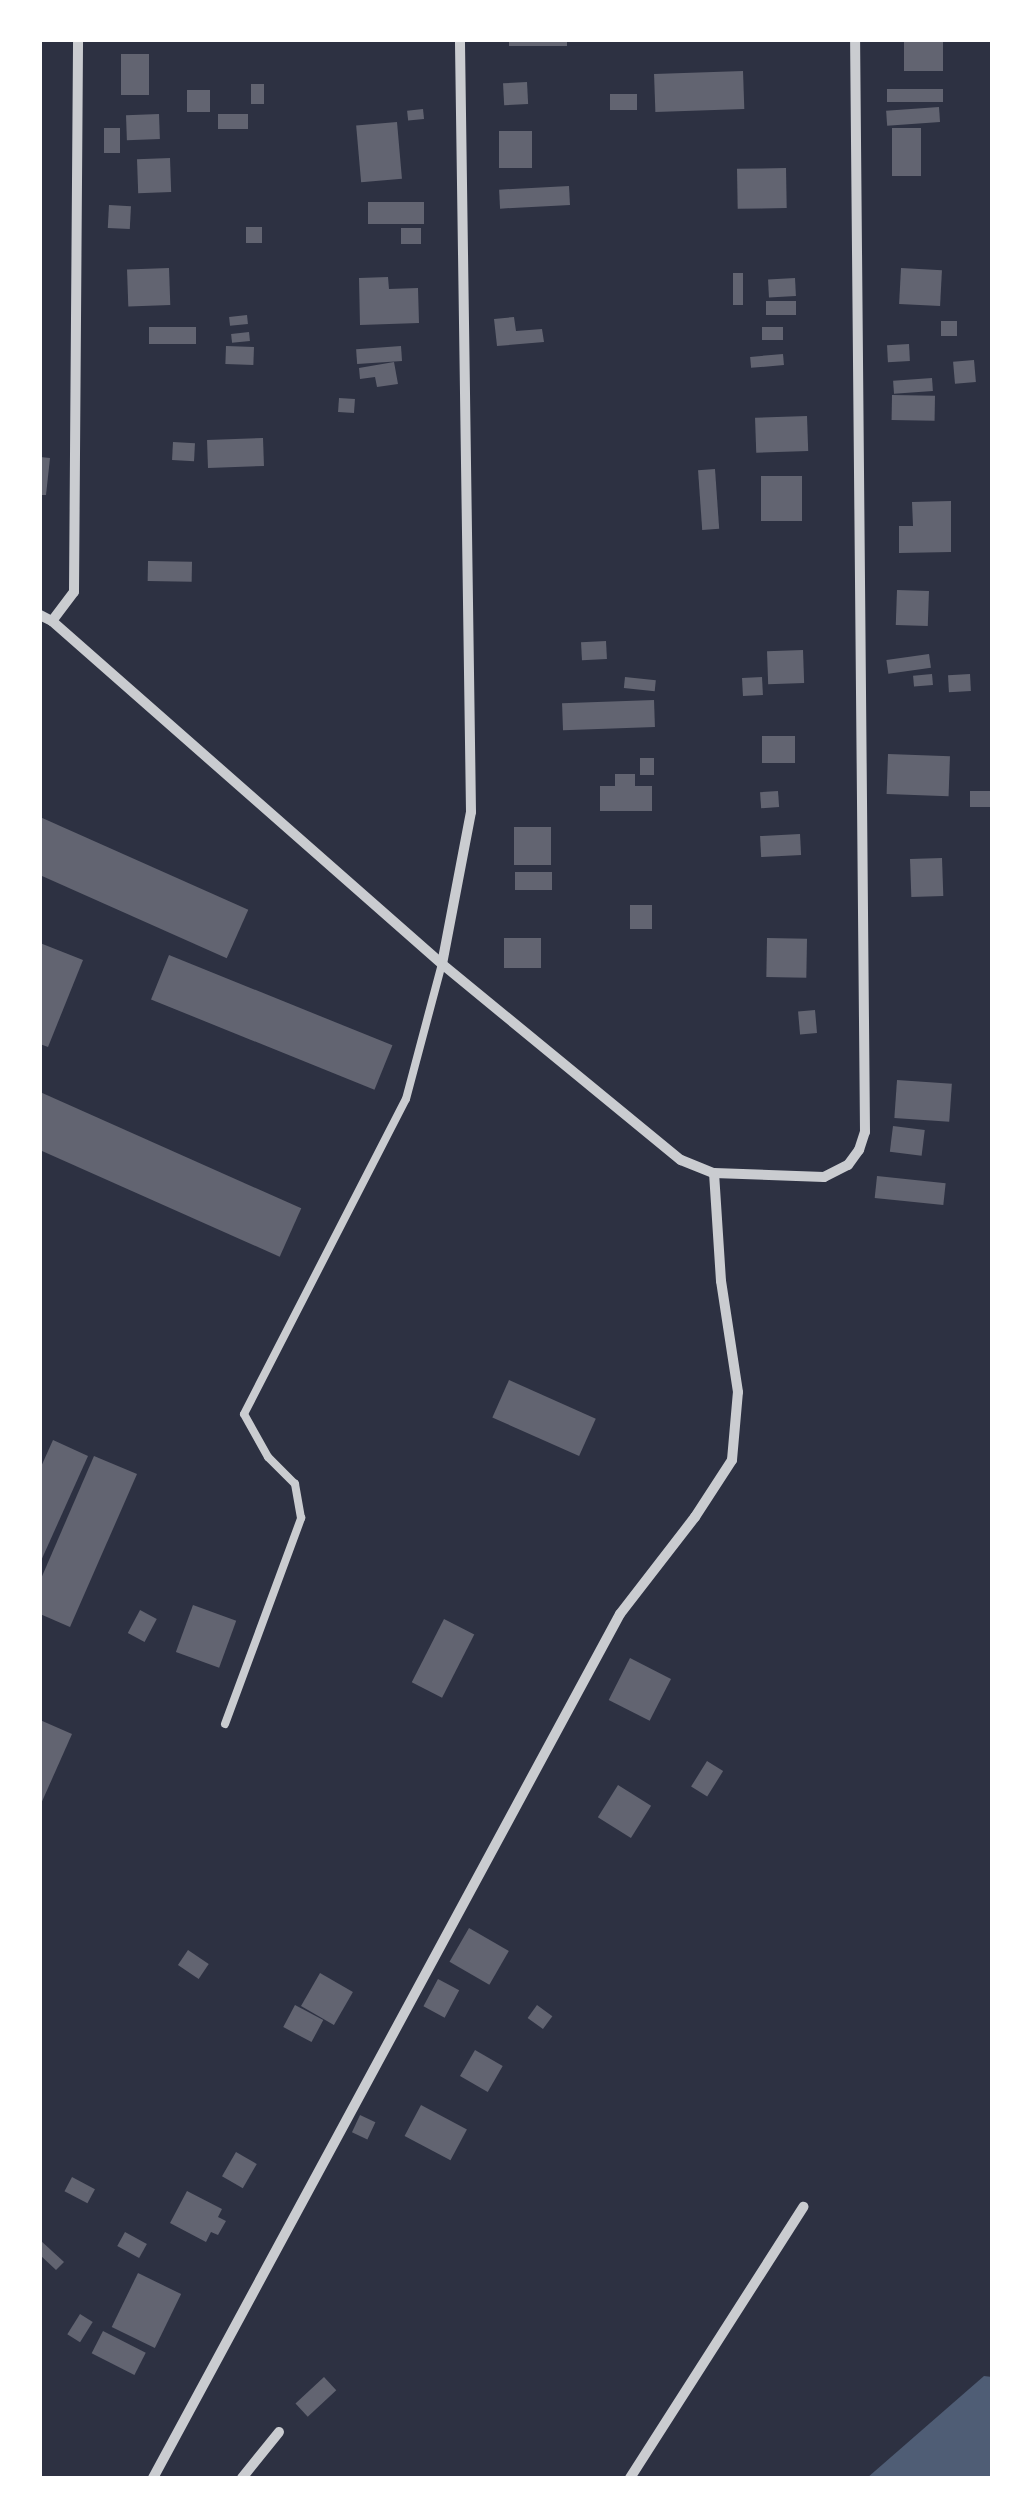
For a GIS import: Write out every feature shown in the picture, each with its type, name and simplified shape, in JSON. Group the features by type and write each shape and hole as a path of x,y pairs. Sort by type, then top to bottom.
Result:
{"street":[{"path":"52,621 74,592 78,40"},
{"path":"442,964 471,812 460,40"},
{"path":"40,615 52,621 442,964 681,1160 714,1173 824,1177 848,1165 860,1150 865,1132 856,40"},
{"path":"152,2478 620,1614 694,1518 732,1460 738,1392 722,1281 714,1173"},
{"path":"630,2478 803,2207"},
{"path":"242,2478 278,2432"}],"lane":[{"path":"224,1724 301,1518 294,1484 268,1457 244,1414 406,1100 442,964"}],"water":[{"path":"984,2376 992,2377 992,2478 867,2478"}],"building":[{"path":"509,40 567,40 567,46 509,46"},
{"path":"904,40 943,40 943,71 904,71"},
{"path":"121,54 149,54 149,95 121,95"},
{"path":"743,71 744,109 655,112 654,74"},
{"path":"527,82 528,104 504,105 503,83"},
{"path":"251,84 264,84 264,104 251,104"},
{"path":"887,89 943,89 943,102 887,102"},
{"path":"187,90 210,90 210,112 187,112"},
{"path":"610,94 637,94 637,110 610,110"},
{"path":"939,107 940,122 887,126 886,111"},
{"path":"423,109 424,119 408,121 407,111"},
{"path":"159,114 160,139 127,140 126,115"},
{"path":"218,114 248,114 248,129 218,129"},
{"path":"397,122 402,179 361,182 356,126"},
{"path":"104,128 120,128 120,153 104,153"},
{"path":"892,128 921,128 921,176 892,176"},
{"path":"499,131 532,131 532,168 499,168"},
{"path":"170,158 171,192 138,193 137,159"},
{"path":"786,168 787,208 738,209 737,169"},
{"path":"569,186 570,205 500,209 499,190"},
{"path":"368,202 424,202 424,224 368,224"},
{"path":"109,205 131,206 130,229 108,228"},
{"path":"246,227 262,227 262,243 246,243"},
{"path":"401,228 421,228 421,244 401,244"},
{"path":"169,268 170,305 128,306 127,269"},
{"path":"901,268 942,270 940,306 899,304"},
{"path":"733,273 743,273 743,305 733,305"},
{"path":"388,277 389,289 418,288 419,323 360,325 359,278"},
{"path":"795,278 796,296 769,297 768,279"},
{"path":"766,301 796,301 796,315 766,315"},
{"path":"247,315 248,324 230,326 229,317"},
{"path":"514,317 516,331 542,329 544,342 497,346 494,319"},
{"path":"941,321 957,321 957,336 941,336"},
{"path":"149,327 196,327 196,344 149,344"},
{"path":"762,327 783,327 783,340 762,340"},
{"path":"249,332 250,341 232,343 231,334"},
{"path":"909,344 910,361 888,362 887,345"},
{"path":"226,346 254,347 253,365 225,364"},
{"path":"401,346 402,361 357,364 356,349"},
{"path":"783,354 784,365 751,368 750,357"},
{"path":"974,360 976,382 955,384 953,362"},
{"path":"394,362 398,384 377,387 375,377 360,379 359,368"},
{"path":"932,378 933,391 894,394 893,381"},
{"path":"892,395 935,396 935,421 892,420"},
{"path":"339,398 355,399 354,413 338,412"},
{"path":"807,416 808,451 756,453 755,418"},
{"path":"263,438 264,466 208,468 207,440"},
{"path":"173,442 195,443 194,461 172,460"},
{"path":"40,457 50,458 46,495 40,495"},
{"path":"715,469 719,529 702,530 698,470"},
{"path":"761,476 802,476 802,521 761,521"},
{"path":"951,501 951,552 899,553 899,526 913,526 912,502"},
{"path":"148,561 192,562 192,582 148,581"},
{"path":"897,590 929,591 928,626 896,625"},
{"path":"606,641 607,659 582,660 581,642"},
{"path":"803,650 804,683 768,684 767,651"},
{"path":"929,654 931,668 888,674 886,660"},
{"path":"932,674 933,685 914,687 913,676"},
{"path":"970,674 971,691 949,692 948,675"},
{"path":"625,677 656,680 655,691 624,688"},
{"path":"762,677 763,695 743,696 742,678"},
{"path":"654,700 655,727 563,730 562,703"},
{"path":"762,736 795,736 795,763 762,763"},
{"path":"888,754 950,756 949,796 887,794"},
{"path":"640,758 654,758 654,775 640,775"},
{"path":"615,774 635,774 635,786 652,786 652,811 600,811 600,786 615,786"},
{"path":"778,791 779,807 761,808 760,792"},
{"path":"970,791 992,791 992,807 970,807"},
{"path":"40,817 248,910 227,958 40,875"},
{"path":"514,827 551,827 551,865 514,865"},
{"path":"800,834 801,855 761,857 760,836"},
{"path":"942,858 943,896 911,897 910,859"},
{"path":"515,872 552,872 552,890 515,890"},
{"path":"630,905 652,905 652,929 630,929"},
{"path":"504,938 541,938 541,968 504,968"},
{"path":"767,938 807,939 806,978 766,977"},
{"path":"40,943 83,960 48,1047 40,1044"},
{"path":"169,955 392,1045 374,1090 151,1000"},
{"path":"815,1010 817,1033 800,1034 798,1011"},
{"path":"897,1080 952,1084 949,1122 894,1118"},
{"path":"40,1092 301,1208 280,1257 40,1150"},
{"path":"893,1126 925,1130 922,1156 890,1152"},
{"path":"877,1176 946,1183 943,1205 875,1198"},
{"path":"509,1380 596,1419 579,1456 492,1417"},
{"path":"53,1440 88,1456 40,1563 40,1469"},
{"path":"94,1456 137,1474 70,1627 40,1614 40,1581"},
{"path":"193,1605 236,1621 219,1668 176,1652"},
{"path":"140,1610 157,1619 145,1642 128,1633"},
{"path":"444,1619 474,1634 442,1698 412,1682"},
{"path":"630,1658 671,1679 650,1721 609,1700"},
{"path":"40,1720 72,1734 40,1806"},
{"path":"707,1761 723,1771 707,1797 691,1786"},
{"path":"618,1785 651,1806 631,1838 598,1817"},
{"path":"469,1928 509,1951 489,1985 450,1962"},
{"path":"188,1950 209,1964 199,1979 178,1965"},
{"path":"320,1973 353,1992 334,2025 301,2006"},
{"path":"438,1979 459,1990 445,2018 423,2006"},
{"path":"295,2005 323,2020 312,2042 283,2027"},
{"path":"537,2005 552,2016 543,2029 528,2018"},
{"path":"475,2050 503,2066 488,2092 460,2076"},
{"path":"421,2105 467,2129 450,2160 405,2136"},
{"path":"360,2115 375,2122 367,2139 352,2132"},
{"path":"236,2152 257,2164 243,2188 222,2176"},
{"path":"72,2177 95,2189 87,2203 64,2191"},
{"path":"187,2191 222,2209 218,2217 226,2221 218,2235 211,2232 206,2242 170,2223"},
{"path":"125,2232 147,2244 139,2258 117,2246"},
{"path":"40,2240 64,2262 56,2270 40,2255"},
{"path":"138,2273 181,2294 155,2348 112,2327"},
{"path":"80,2314 93,2322 80,2342 67,2334"},
{"path":"103,2331 146,2353 134,2375 92,2353"},
{"path":"324,2377 336,2390 308,2417 295,2404"}]}
